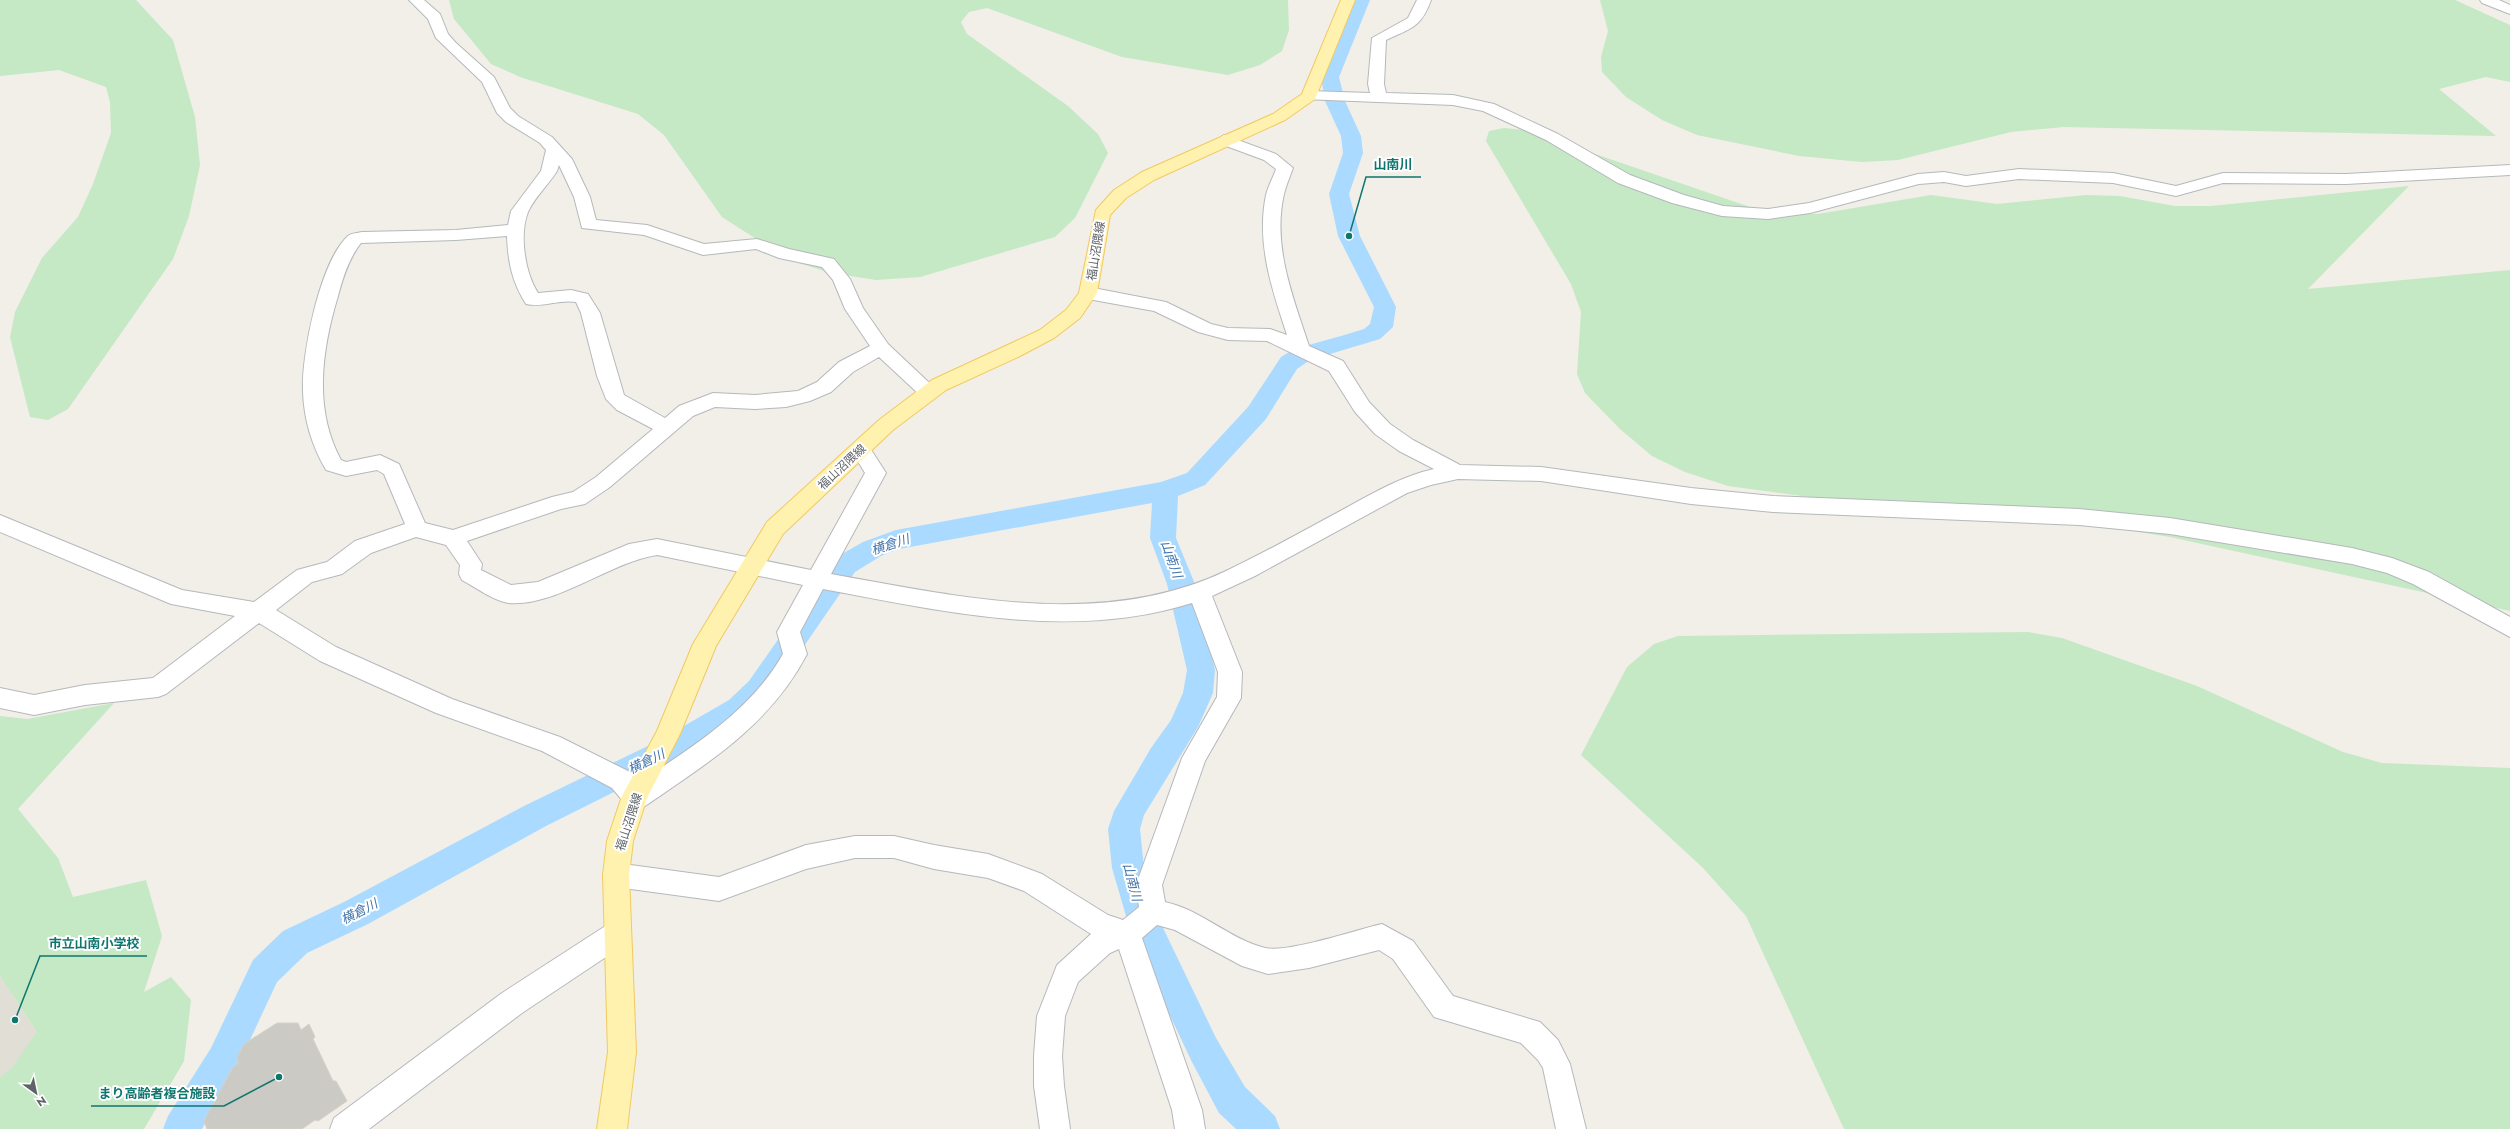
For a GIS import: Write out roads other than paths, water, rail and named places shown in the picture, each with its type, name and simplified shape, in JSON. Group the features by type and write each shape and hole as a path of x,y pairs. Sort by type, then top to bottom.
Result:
{"main road":[{"path":"1309,96 1348,0"},
{"name":"福山沼隈線","path":"612,1129 622,1052 616,875 627,781 668,734 705,644 775,528 886,425 939,384 1013,352 1047,334 1073,314 1088,293 1102,214 1120,194 1148,176 1224,140 1279,117 1309,96"}],"street":[{"path":"416,0 435,17 441,35 451,46 489,80 503,110 512,120 554,148 566,163 582,197 588,224 647,230 703,250 757,244 785,254 828,263 841,279 854,309 881,348 929,392"},
{"path":"1379,98 1376,84 1379,38 1418,16 1424,0"},
{"path":"2487,0 2510,10"},
{"path":"1309,96 1453,100 1488,107 1552,137 1624,179 1678,199 1722,212 1768,214 1810,208 1918,179 1944,177 1966,181 2019,174 2113,178 2126,179 2175,191 2184,190 2213,179 2223,178 2346,179 2510,170"},
{"path":"1224,140 1270,157 1285,168 1275,194 1272,219 1274,248 1282,291 1301,350"},
{"path":"554,148 549,171 520,211 516,230 517,261 530,297 533,300 564,296 582,298 586,301 594,323 607,380 616,400 666,427"},
{"path":"516,230 456,235 363,237 355,239 346,250 330,289 313,368 313,394 318,424 328,456 333,465 346,469 380,462 392,469 418,528 434,536 453,538 559,502 578,499 603,482 686,411 713,400 755,402 786,400 803,396 824,387 846,367 881,348"},
{"path":"1088,293 1159,306 1205,328 1228,334 1270,335 1336,366 1344,375 1363,408 1393,439 1458,472"},
{"path":"0,523 179,598 260,612 328,654 444,706 551,744 627,781 636,798 660,782 747,717 782,680 792,643 818,581 876,473 860,450"},
{"path":"453,538 471,564 470,574 509,594 541,590 637,550 657,547 818,581 984,608 1075,614 1133,609 1199,592 1247,570 1400,488 1428,478 1458,472 1541,474 1691,496 1773,504 2079,517 2170,526 2352,556 2392,566 2438,587 2510,628"},
{"path":"0,698 34,705 85,695 158,687 260,612 305,576 334,568 364,547 418,528"},
{"path":"1153,912 1149,885 1159,856 1194,758 1229,698 1230,672 1199,592"},
{"path":"616,875 718,889 806,857 855,847 894,847 934,857 988,866 1033,882 1100,925 1127,934"},
{"path":"1055,1129 1049,1086 1048,1056 1051,1016 1067,974 1101,943 1127,934 1153,912 1169,914 1202,928 1242,954 1268,962 1309,957 1382,937 1402,950 1444,1007 1530,1032 1548,1050 1556,1064 1571,1129"},
{"path":"345,1129 512,1003 617,934"},
{"path":"1127,934 1187,1110 1190,1129"}],"waterway":[{"name":"山南川","path":"1165,491 1196,479 1257,413 1289,363 1302,354 1372,334 1381,327 1385,307 1349,236 1339,194 1353,153 1351,136 1335,101 1330,77 1361,0"},
{"name":"横倉川","path":"181,1129 223,1060 265,971 295,942 356,913 535,816 669,750 739,709 759,689 845,565 872,549 896,540 1165,491"},
{"name":"山南川","path":"1165,491 1163,538 1181,584 1197,646 1201,670 1198,693 1183,727 1162,757 1130,811 1124,829 1128,868 1148,933 1204,1050 1232,1100 1262,1129"}],"place":[{"name":"山南川","path":"1349,236"},
{"name":"市立山南小学校","path":"15,1020"},
{"name":"まり高齢者複合施設","path":"279,1077"}]}
